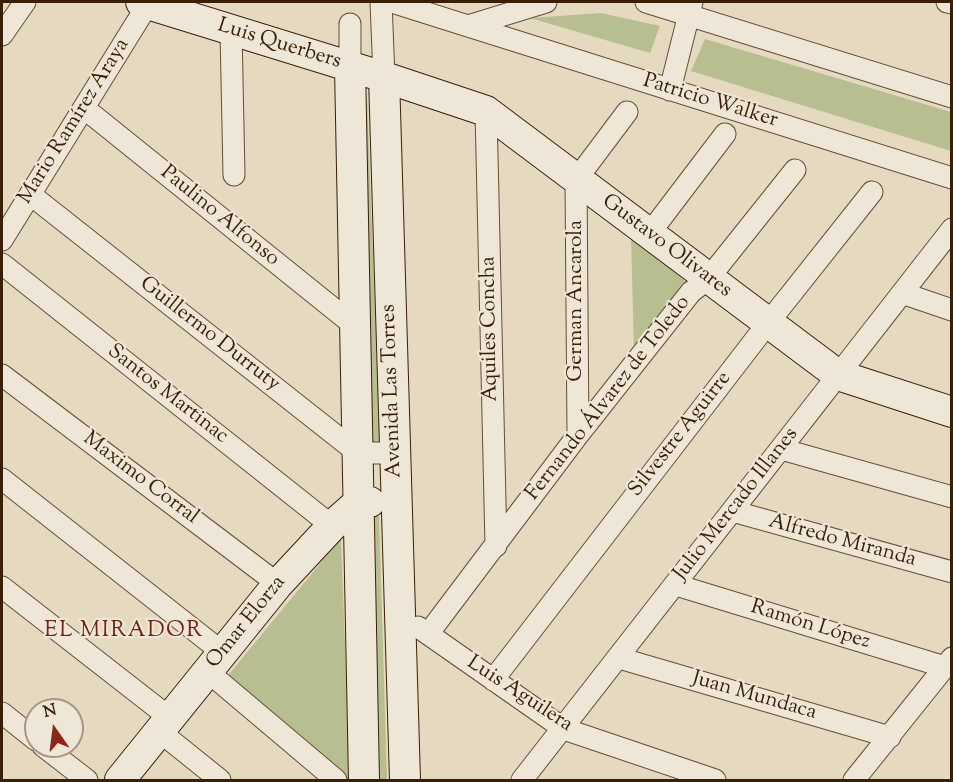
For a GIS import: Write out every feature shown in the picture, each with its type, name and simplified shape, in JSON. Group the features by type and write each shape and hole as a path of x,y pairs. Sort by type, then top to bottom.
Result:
{"street":[{"path":"2,35 25,2"},
{"name":"Avenida Las Torres","path":"381,2 405,780"},
{"name":"Patricio Walker","path":"392,2 951,178"},
{"path":"468,26 546,2"},
{"path":"646,2 691,8 951,97"},
{"path":"947,2 951,3"},
{"name":"Luis Querbers","path":"144,3 384,77"},
{"name":"Mario Ramírez Araya","path":"2,240 84,108 144,3"},
{"path":"670,90 691,8"},
{"name":"Avenida Las Torres","path":"350,24 364,780"},
{"path":"231,31 234,175"},
{"name":"Gustavo Olivares","path":"384,77 486,111 838,375 951,412"},
{"name":"Paulino Alfonso","path":"84,108 355,326"},
{"name":"Aquiles Concha","path":"486,111 496,546"},
{"path":"576,180 627,112"},
{"path":"649,234 725,134"},
{"name":"Fernando Álvarez de Toledo","path":"428,634 578,435 691,292 708,279 795,170"},
{"name":"German Ancarola","path":"576,180 578,435"},
{"name":"Silvestre Aguirre","path":"493,680 872,192"},
{"name":"Guillermo Durruty","path":"31,195 358,453"},
{"name":"Julio Mercado Illanes","path":"522,780 951,231"},
{"name":"Santos Martinac","path":"2,264 332,526"},
{"path":"902,293 951,310"},
{"name":"Maximo Corral","path":"2,375 278,584"},
{"path":"781,449 951,497"},
{"path":"358,453 395,453"},
{"path":"2,479 215,662 336,780"},
{"path":"358,502 397,501"},
{"name":"Omar Elorza","path":"120,780 278,584 332,526 358,502"},
{"name":"Alfredo Miranda","path":"732,512 951,572"},
{"name":"Ramón López","path":"676,585 948,662"},
{"path":"2,587 164,725 220,780"},
{"name":"Luis Aguilera","path":"400,614 564,729 715,780"},
{"name":"Juan Mundaca","path":"619,658 890,737"},
{"path":"854,780 948,662"},
{"path":"2,713 24,730"},
{"path":"59,758 87,780"}],"green space":[{"path":"601,13 660,26 650,53 530,18"},
{"path":"705,39 951,112 951,151 691,71"},
{"path":"356,95 367,98 380,442 367,443"},
{"path":"631,235 690,285 634,352"},
{"path":"379,514 387,780 374,780 369,515"},
{"path":"341,538 350,780 346,780 226,678"}],"district":[{"name":"EL MIRADOR","path":"124,632"}]}
